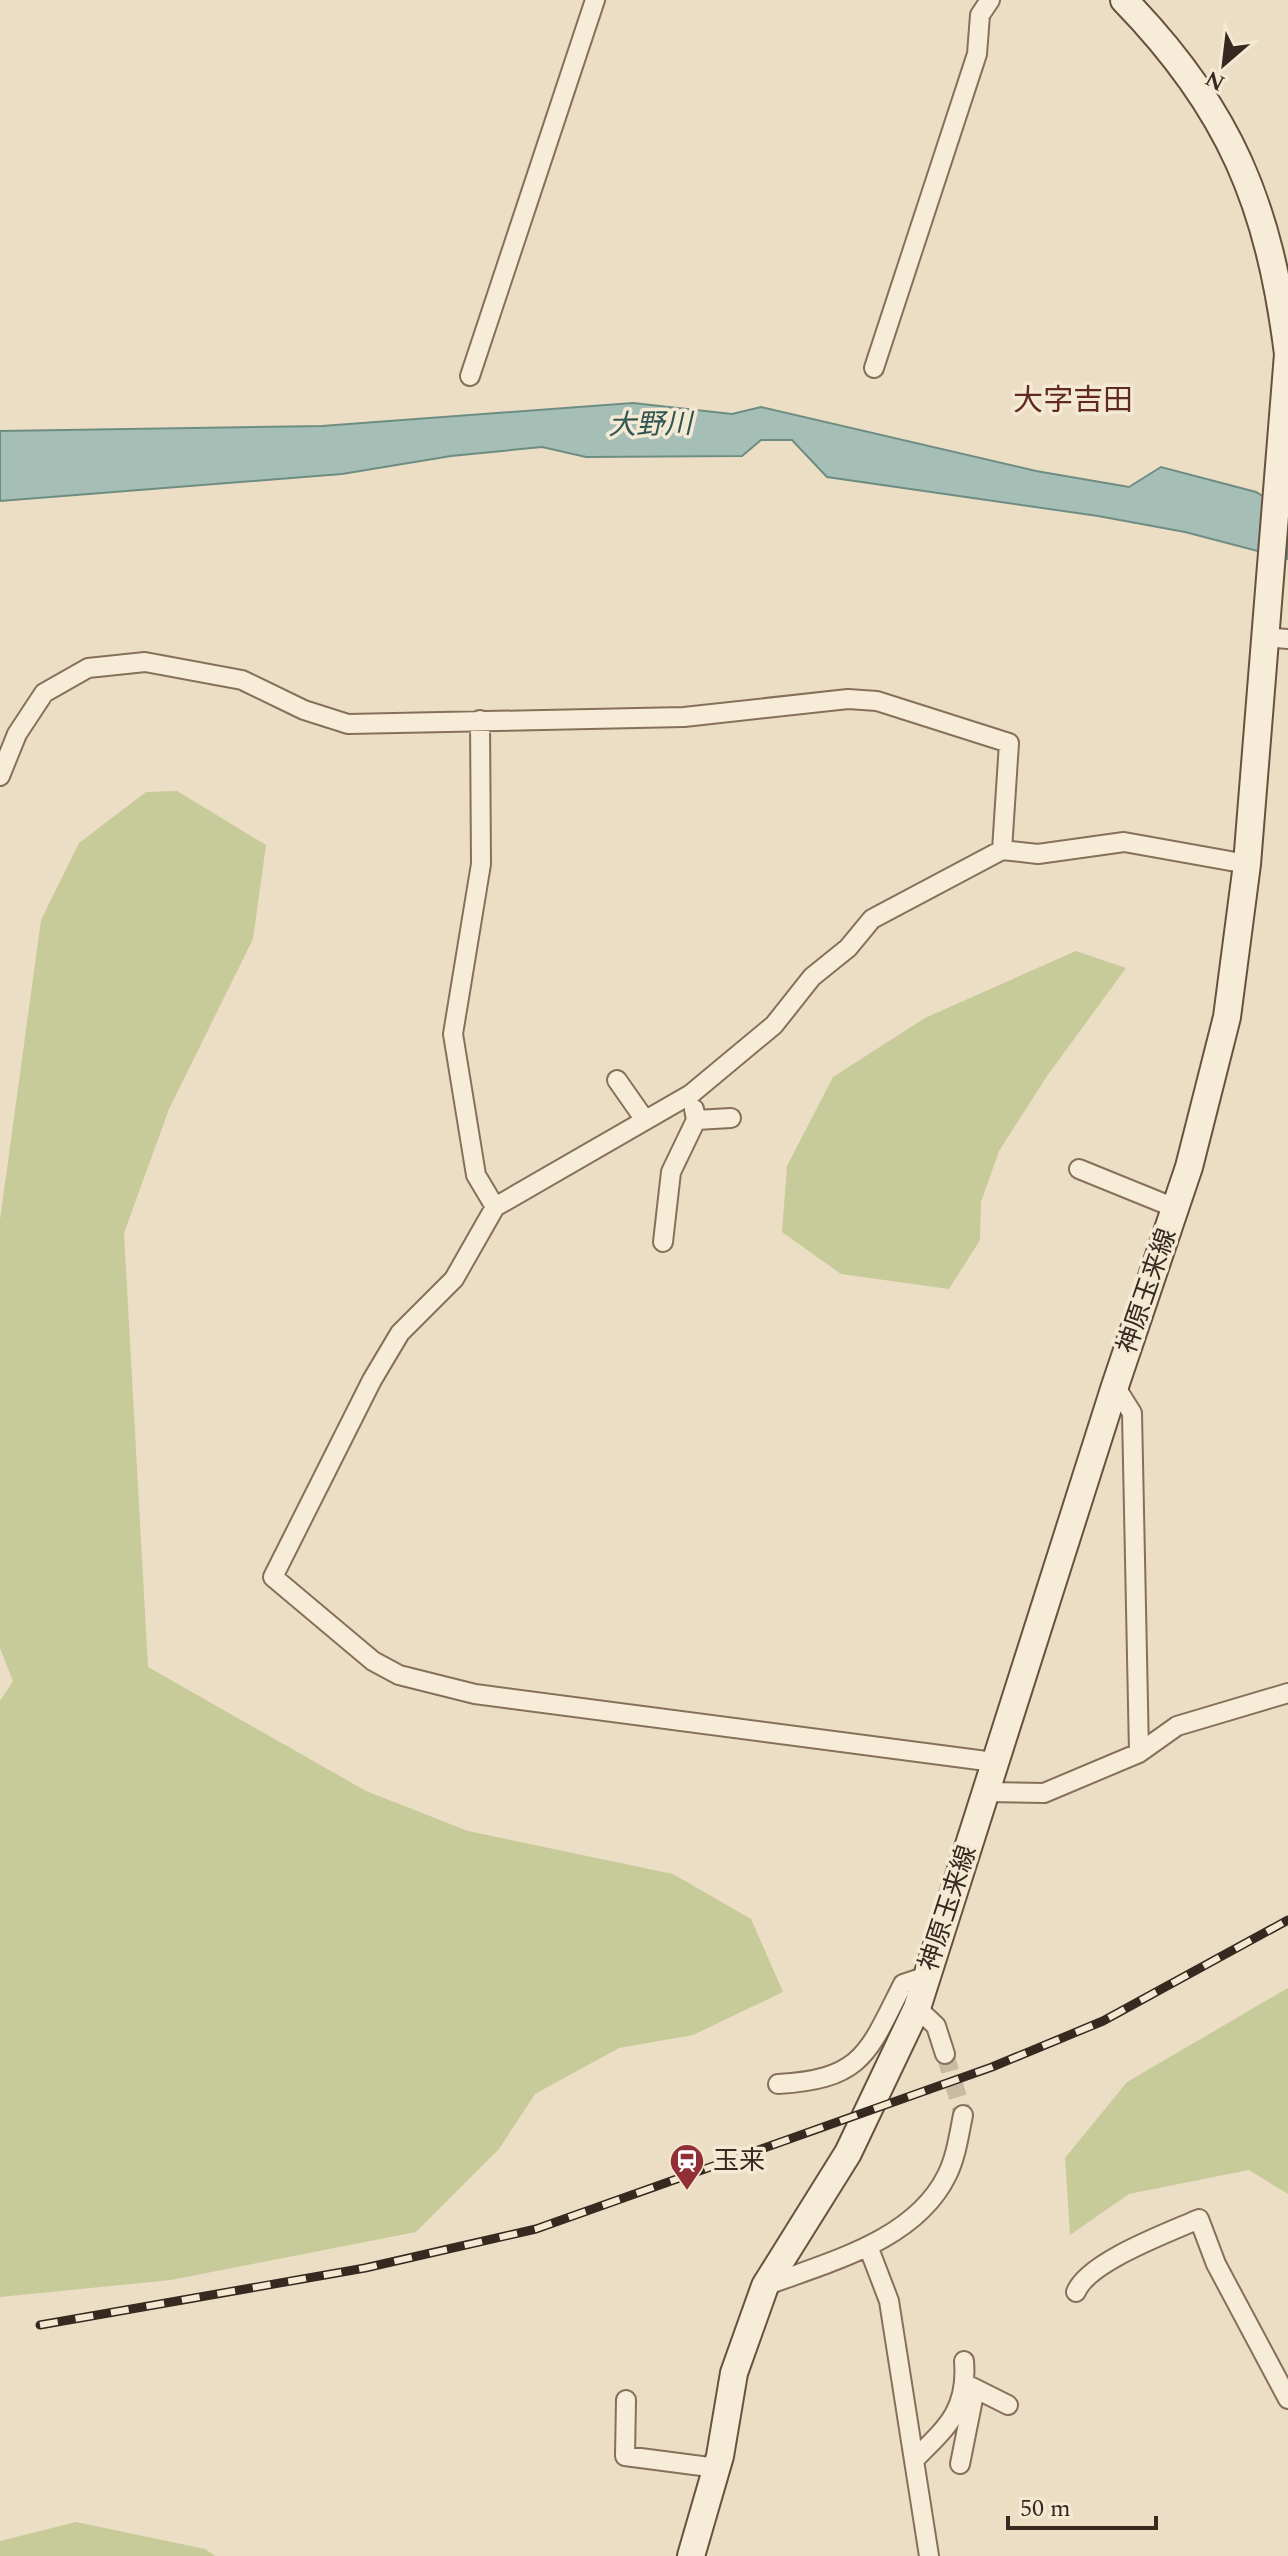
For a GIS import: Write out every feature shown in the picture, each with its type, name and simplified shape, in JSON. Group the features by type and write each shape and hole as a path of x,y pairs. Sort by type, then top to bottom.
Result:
{"main road":[{"name":"神原玉来線","path":"691,2556 717,2468 734,2373 765,2286 848,2153 917,2008 1115,1386 1175,1208 1227,1017 1275,638 1265,603 1288,354 1279,285 1266,232 1231,141 1176,57 1124,0"}],"street":[{"path":"470,376 595,0"},
{"path":"874,368 977,54 980,15 990,0"},
{"path":"0,776 17,734 44,693 88,668 145,662 242,680 304,710 348,724 684,717 848,699 877,701 1009,743 1002,850"},
{"path":"480,720 481,864 453,1034 476,1175 495,1207"},
{"path":"994,1762 475,1694 399,1675 373,1661 273,1577 379,1368 400,1333 454,1279 495,1207 691,1094 774,1025 812,977 848,948 872,919 1002,850 1038,854 1124,842 1247,864"},
{"path":"617,1080 645,1120"},
{"path":"663,1242 671,1172 696,1120 691,1094"},
{"path":"696,1120 731,1118"},
{"path":"1079,1169 1175,1208"},
{"path":"1115,1386 1132,1413 1139,1753"},
{"path":"985,1792 1044,1793 1139,1753 1177,1726 1288,1693"},
{"path":"778,2084 837,2075 859,2060 878,2037 903,1984 927,1976"},
{"path":"917,2008 936,2026 945,2054"},
{"path":"765,2286 868,2246 911,2218 932,2199 947,2175 963,2115"},
{"path":"1076,2292 1081,2279 1148,2241 1199,2219 1216,2264 1288,2399"},
{"path":"868,2246 889,2301 929,2556"},
{"path":"960,2464 971,2386 964,2361"},
{"path":"914,2460 948,2425 971,2386"},
{"path":"971,2386 1008,2405"},
{"path":"626,2400 625,2456 717,2468"}],"green space":[{"path":"177,791 266,845 253,939 169,1109 124,1233 148,1667 366,1791 468,1831 673,1874 751,1919 783,1992 693,2035 619,2048 535,2094 499,2149 416,2232 171,2280 0,2297 0,1701 13,1681 0,1648 0,1220 41,920 79,843 146,792"},
{"path":"1076,951 1126,968 1047,1076 999,1151 981,1202 980,1240 949,1289 841,1274 782,1232 787,1166 833,1077 925,1018"},
{"path":"1288,1988 1288,2194 1249,2170 1129,2194 1070,2235 1065,2158 1127,2082"},
{"path":"76,2522 205,2549 215,2556 0,2556 0,2541"}],"water":[{"name":"大野川","path":"633,403 732,414 761,407 1036,471 1129,487 1161,467 1256,492 1288,512 1288,559 1185,532 1098,516 827,477 792,440 761,440 742,456 586,457 542,447 451,456 342,474 0,501 0,431 322,426"}],"tunnel":[{"path":"945,2054 963,2115"}],"railway":[{"path":"40,2325 365,2268 536,2229 992,2067 1103,2021 1288,1920"}],"place":[{"name":"玉来","path":"687,2192"}],"district":[{"name":"大字吉田","path":"1073,401"}]}
